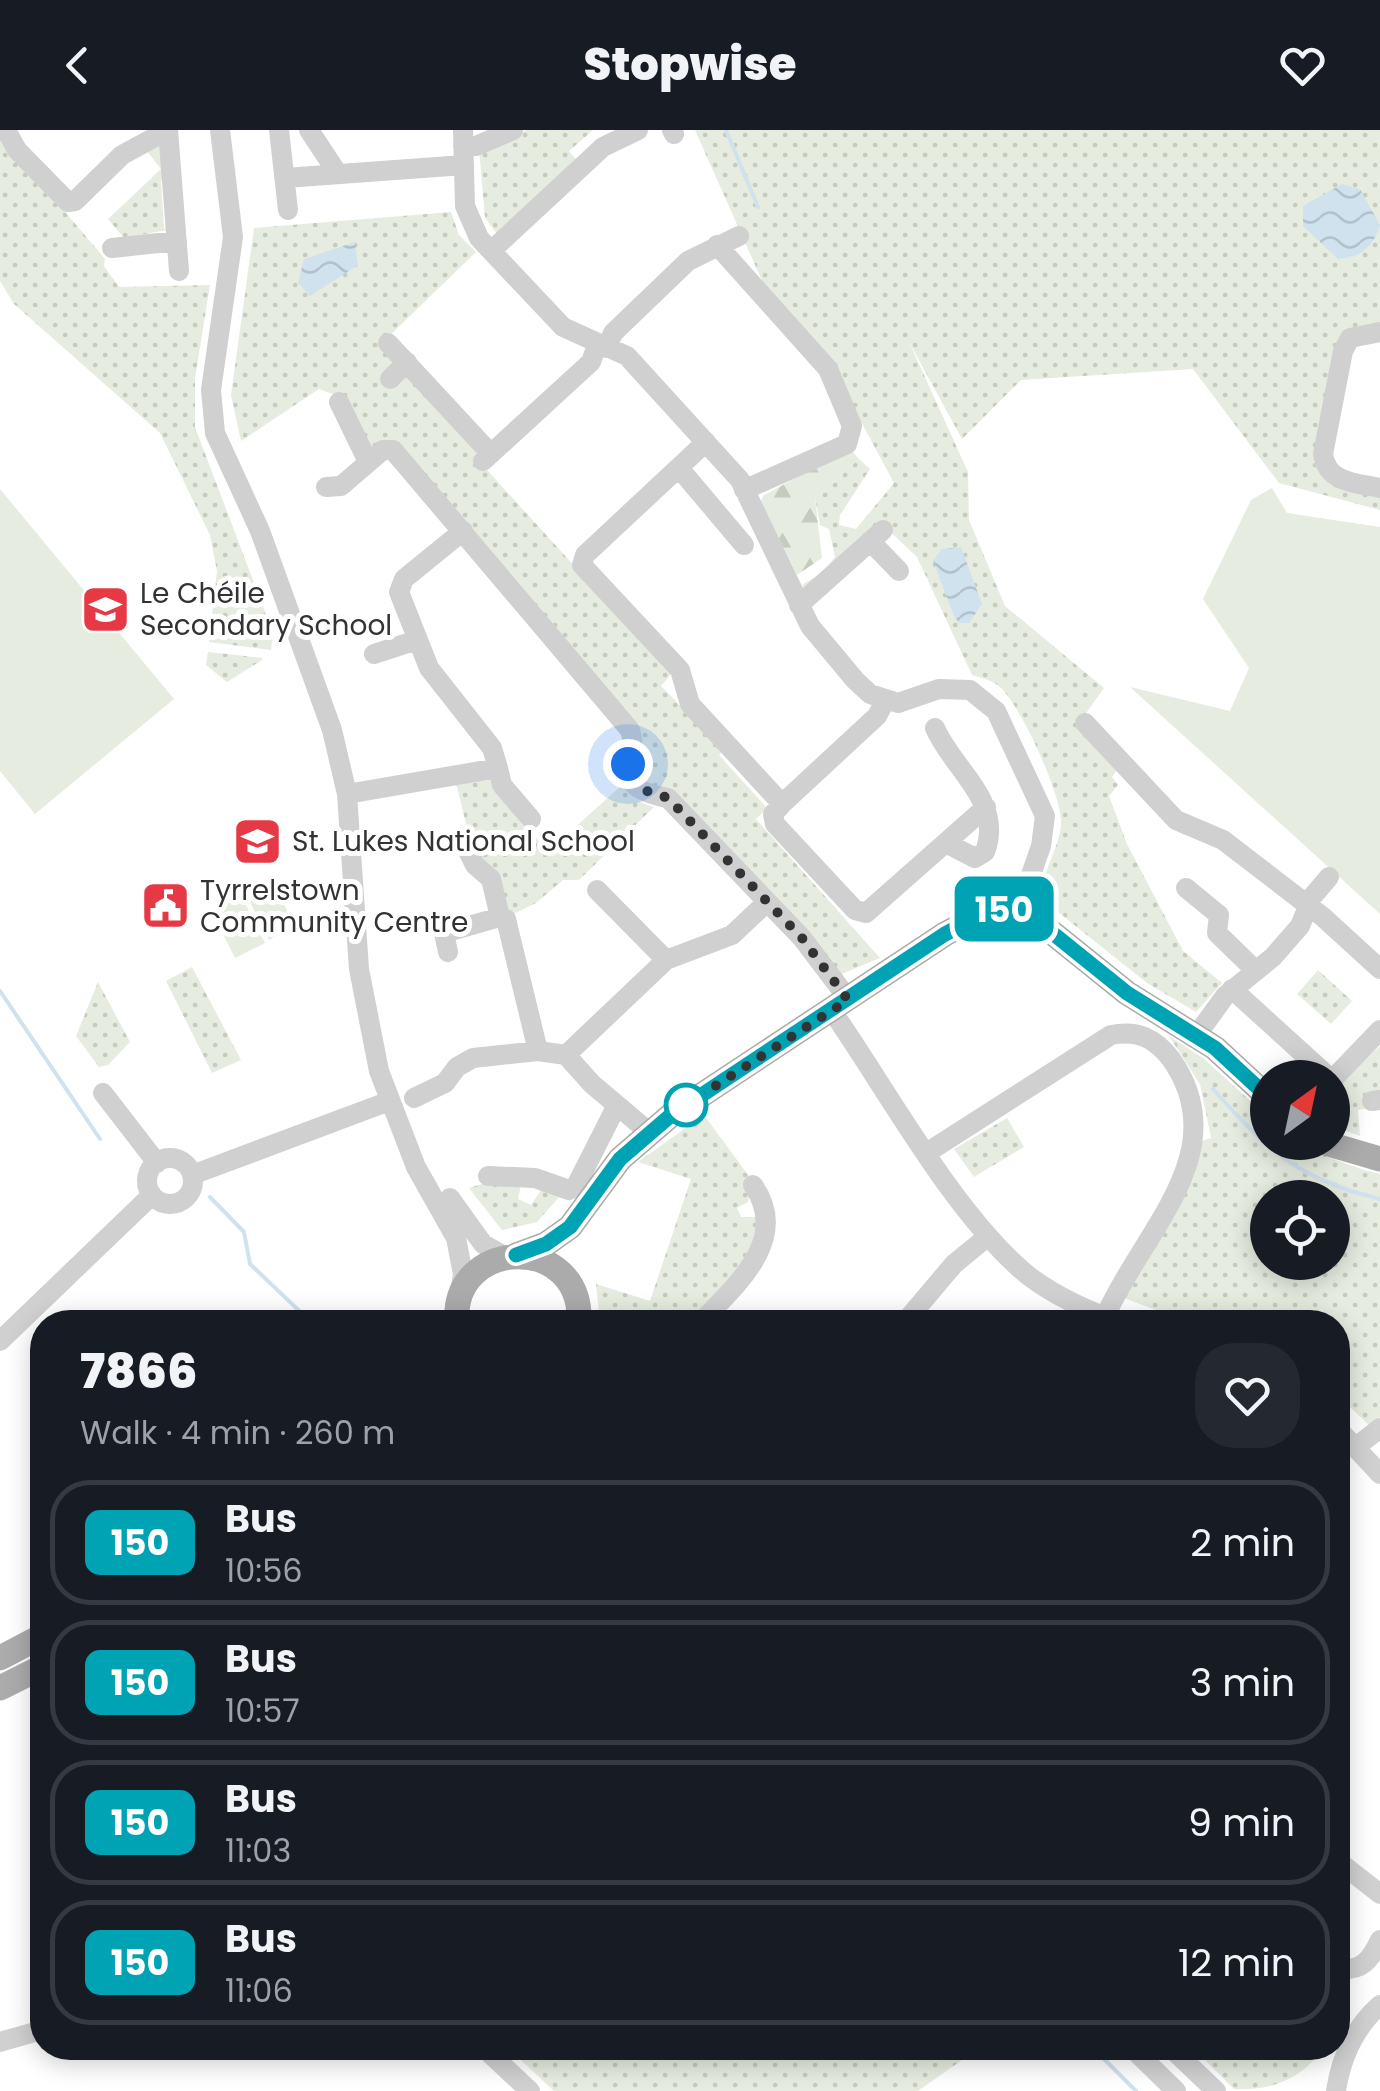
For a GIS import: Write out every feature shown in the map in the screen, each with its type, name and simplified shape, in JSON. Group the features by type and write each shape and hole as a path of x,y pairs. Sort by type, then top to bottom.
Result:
{"main road":[{"path":"458,1310 460,1296 486,1264 546,1244 570,1227 620,1159 650,1133 976,914 991,910 1018,912 1035,919 1127,993 1196,1036 1250,1082"},
{"path":"1350,1150 1380,1159"},
{"path":"570,1227 564,1256 578,1310"},
{"path":"511,1256 547,1263 569,1283"},
{"path":"0,1658 30,1642"},
{"path":"0,1688 30,1673"}],"street":[{"path":"6,130 18,150 68,202 75,201 122,155 168,130 179,271"},
{"path":"220,130 233,236 211,390 215,433 260,531 332,730 346,794 359,968 387,1102 456,1238 463,1274 460,1296"},
{"path":"280,130 288,210"},
{"path":"309,130 338,174"},
{"path":"284,178 338,174 476,146 513,130"},
{"path":"491,251 602,147 638,130"},
{"path":"463,147 467,214 491,251 563,327 627,356 706,442 744,490 800,605 834,658 870,694 885,700 912,701 955,687 983,697 996,710 1045,816 1041,846 1018,912"},
{"path":"388,343 487,458 591,362 614,332 688,262 739,236"},
{"path":"112,248 177,241"},
{"path":"718,244 828,369 852,426 847,444 744,490"},
{"path":"1380,332 1350,338 1343,351 1323,454 1325,467 1335,477 1380,488"},
{"path":"390,379 407,362"},
{"path":"340,402 368,462"},
{"path":"706,442 585,555 582,565 680,670 690,704 782,804"},
{"path":"326,487 340,486 383,450 393,450 630,730 634,741 628,764 634,783 646,792 668,798 802,938 928,1152 988,1237 1032,1278 1093,1310"},
{"path":"678,468 744,545"},
{"path":"462,530 401,584 399,592 435,678 492,748 502,784 531,819"},
{"path":"800,605 877,536 899,571"},
{"path":"374,654 418,640"},
{"path":"885,700 877,716 782,804 774,814 775,824 860,913 872,910 986,807"},
{"path":"1085,723 1176,820 1209,831 1308,907 1380,970"},
{"path":"935,728 946,752 963,768 986,807 992,829 980,856 952,850 946,843"},
{"path":"346,794 498,768"},
{"path":"468,851 475,865 492,879 500,917"},
{"path":"1196,1036 1232,990 1273,958 1300,926 1329,877"},
{"path":"1186,888 1218,915 1218,933 1254,970"},
{"path":"597,890 666,960"},
{"path":"566,1055 666,960 732,935 767,902"},
{"path":"448,952 444,933 500,917 506,920 538,1051"},
{"path":"1232,990 1310,1060"},
{"path":"1350,1060 1380,1030"},
{"path":"928,1152 1112,1035 1126,1032 1154,1040 1190,1091 1196,1137 1180,1182 1117,1310"},
{"path":"414,1098 446,1084 457,1066 473,1058 538,1051 566,1055 650,1133"},
{"path":"103,1094 156,1163"},
{"path":"192,1175 387,1102"},
{"path":"488,1176 535,1178 569,1190 576,1186 618,1105"},
{"path":"403,1136 483,1244 511,1256"},
{"path":"178,1160 192,1175 191,1190 181,1202 166,1204 152,1195 148,1182 156,1163 178,1160"},
{"path":"526,1200 535,1178"},
{"path":"713,1310 737,1286 760,1251 769,1225 755,1209 753,1186"},
{"path":"31,1310 152,1195"},
{"path":"914,1310 954,1264 988,1237"},
{"path":"0,1340 30,1311"},
{"path":"1357,1446 1380,1428"},
{"path":"1350,1439 1380,1474"},
{"path":"1350,1870 1380,1894"},
{"path":"1350,1970 1367,1962 1380,1940"},
{"path":"1350,2044 1380,2004"},
{"path":"0,2042 30,2033"},
{"path":"497,2060 530,2091"},
{"path":"1144,2060 1176,2091"},
{"path":"1184,2060 1216,2091"},
{"path":"1336,2091 1343,2060"},
{"path":"1316,2091 1340,2066"}],"green space":[{"path":"527,130 593,130 569,151 577,161 498,235 485,218 479,149"},
{"path":"695,130 1380,130 1380,326 1350,331 1314,462 1334,481 1380,491 1380,510 1279,483 1193,369 1021,380 962,439 909,342 968,472 969,520 1005,606 1104,688 1076,727 1118,768 1112,777 1118,785 1109,796 1127,844 1183,951 1222,983 1196,1012 1147,983 1043,900 1044,882 1061,824 1048,774 1009,698 994,683 972,675 917,557 880,522 806,592 802,585 823,572 835,557 829,529 820,525 815,498 859,459 870,469 840,515 839,525 856,529 894,483 823,351 768,294"},
{"path":"0,132 77,204 66,213 105,259 104,266 119,287 210,285 195,378 195,427 273,633 271,650 209,642 217,571 210,535 160,433 14,304 0,281"},
{"path":"161,144 167,178 161,181 164,229 172,229 124,238 108,219 161,169 147,151"},
{"path":"451,212 459,235 476,252 382,343 476,446 476,458 672,673 661,686 724,750 719,755 767,808 756,819 880,958 839,975 654,786 639,776 639,734 376,447 367,446 343,398 319,389 241,441 231,395 254,228"},
{"path":"849,448 859,459 815,498 822,558 797,575 761,502 763,496"},
{"path":"1272,488 1287,513 1380,527 1380,914 1130,687 1230,711 1249,668 1203,599 1251,500"},
{"path":"0,489 174,699 35,814 0,771"},
{"path":"208,652 262,660 227,682 206,665"},
{"path":"491,776 522,824 547,845 560,841 623,784 642,803 654,807 579,880 563,880 536,903 507,917 471,844 456,783"},
{"path":"271,879 295,926 269,940 245,892"},
{"path":"241,895 265,943 235,958 211,910"},
{"path":"192,967 241,1060 212,1073 166,981"},
{"path":"1318,970 1352,1001 1331,1024 1297,994"},
{"path":"98,982 130,1042 108,1065 99,1067 76,1036"},
{"path":"1169,1036 1203,1058 1250,1101 1250,1160 1335,1160 1380,1174 1380,1417 1370,1426 1350,1407 1350,1310 1156,1310 1121,1297 1195,1173 1202,1141 1211,1138 1200,1084"},
{"path":"1380,1046 1380,1096 1370,1108 1358,1110 1360,1136 1350,1132 1350,1073"},
{"path":"704,1115 751,1179 748,1202 737,1208 741,1217 758,1217 749,1257 702,1310 599,1310 596,1284 650,1301 691,1179 638,1162"},
{"path":"1007,1118 1024,1147 974,1177 954,1149"},
{"path":"482,1184 521,1185 518,1199 531,1205 541,1190 560,1196 537,1222 502,1230 469,1188"},
{"path":"521,2060 962,2060 918,2091 554,2091"},
{"path":"1205,2060 1314,2060 1285,2081 1261,2088 1234,2089"}],"water":[{"path":"1342,184 1360,189 1380,225 1365,250 1338,259 1303,226 1303,206"},
{"path":"355,242 358,265 310,296 298,283 304,259"},
{"path":"961,547 982,604 969,623 959,623 954,616 933,561 942,549"}],"waterway":[{"path":"726,130 758,207"},
{"path":"0,991 100,1139"},
{"path":"1213,1089 1286,1160 1327,1182 1380,1199"},
{"path":"210,1197 244,1232 250,1264 298,1310"},
{"path":"1105,2060 1136,2091"}],"bus line":[{"name":"150","path":"516,1255 537,1249 570,1227 620,1159 670,1116 976,914 991,910 1004,909 1035,919 1127,993 1215,1048 1250,1079"}],"place":[{"name":"Le Chéile Secondary School","path":"105,609"},
{"name":"St. Lukes National School","path":"257,841"},
{"name":"Tyrrelstown Community Centre","path":"165,906"}],"route":[{"path":"628,764 638,788 668,798 802,938 848,1000 686,1105"}]}
